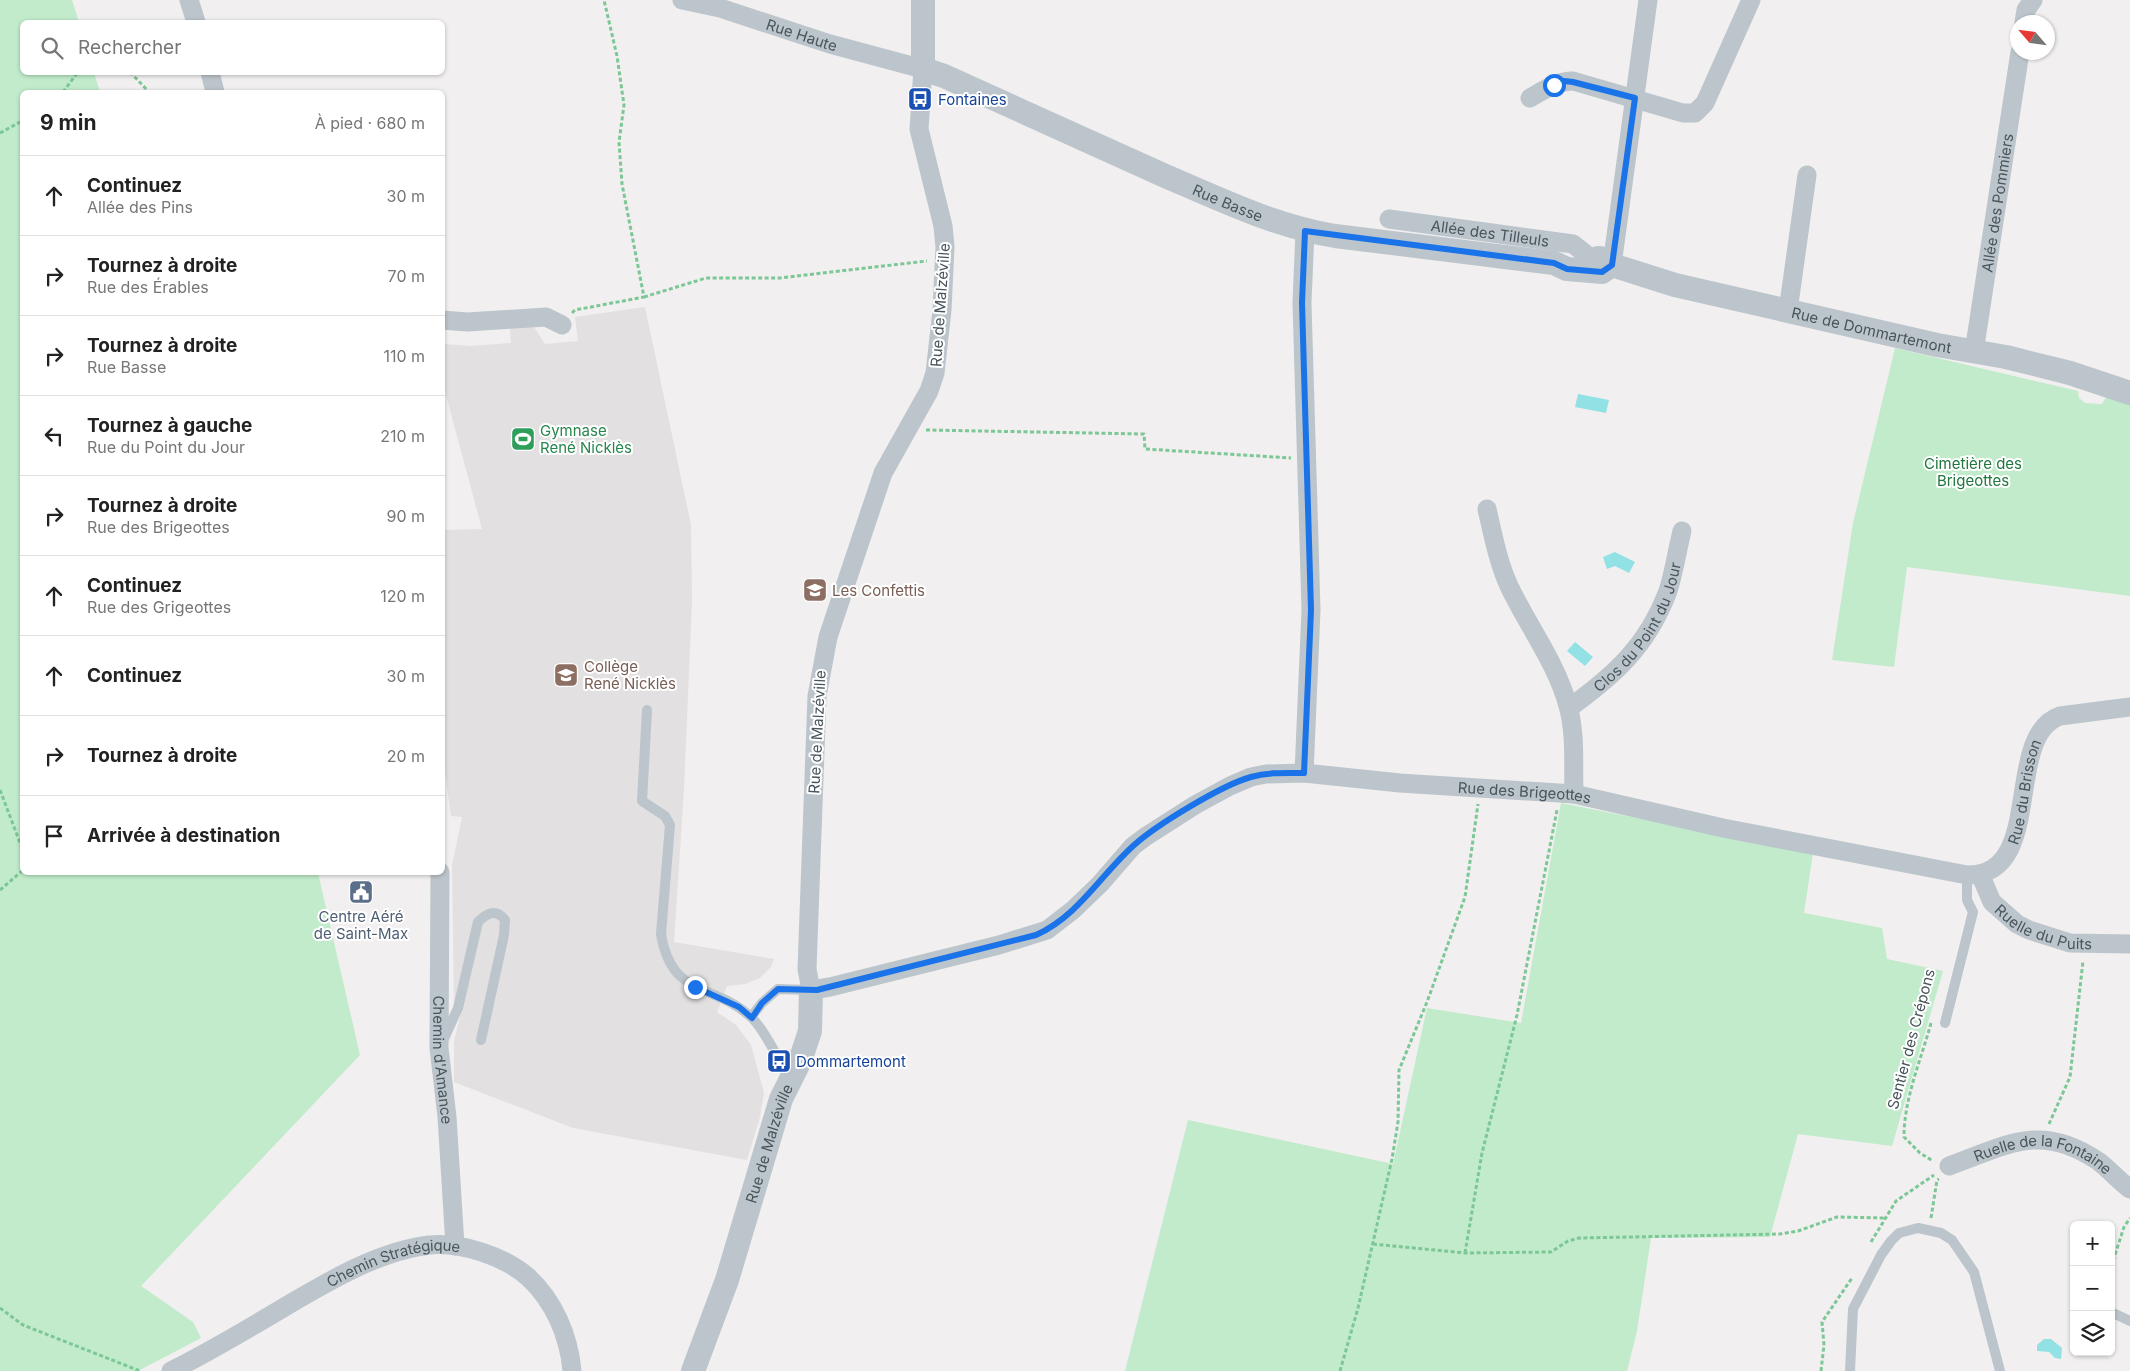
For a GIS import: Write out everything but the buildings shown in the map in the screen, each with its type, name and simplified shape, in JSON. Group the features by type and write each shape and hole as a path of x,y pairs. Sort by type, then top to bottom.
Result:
{"street":[{"path":"189,0 195,20"},
{"name":"Rue Haute","path":"682,0 720,8 830,44 923,68"},
{"path":"923,0 923,68"},
{"path":"1612,265 1648,0"},
{"path":"1530,98 1564,81 1635,98 1683,113 1695,113 1700,110 1751,0"},
{"path":"2025,15 2026,10 2033,0"},
{"name":"Allée des Pommiers","path":"1974,352 2019,60"},
{"name":"Rue Basse","path":"923,68 1215,197 1305,231 1554,263 1567,269 1602,272 1612,265 1604,259 1588,256 1576,256 1554,263"},
{"name":"Rue de Malzéville","path":"693,1371 727,1280 781,1099 800,1061 810,1031 811,990 807,969 818,680 828,637 862,530 883,474 929,391 935,373 945,259 943,226 919,129 923,68"},
{"path":"211,75 214,90"},
{"path":"1788,311 1807,175"},
{"name":"Allée des Tilleuls","path":"1388,219 1573,244 1588,256"},
{"path":"1304,773 1311,610 1302,303 1305,231"},
{"name":"Rue de Dommartemont","path":"1612,265 1675,285 1974,352 2006,357 2070,373 2130,393"},
{"path":"445,320 467,322 546,317 562,326"},
{"path":"1487,509 1499,561 1509,586 1562,688 1569,708 1573,746 1567,793"},
{"name":"Clos du Point du Jour","path":"1569,708 1602,685 1642,642 1668,590 1682,531"},
{"name":"Rue du Brisson","path":"1973,875 1989,871 2002,862 2013,839 2034,742 2041,728 2052,719 2060,716 2130,706"},
{"name":"Rue des Brigeottes","path":"811,990 830,987 1036,935 1059,922 1100,884 1133,846 1195,805 1251,777 1266,774 1304,773 1400,783 1567,793 1723,828 1973,875"},
{"name":"Chemin d'Amance","path":"440,875 439,1048 447,1117 455,1246"},
{"name":"Ruelle du Puits","path":"1973,875 1992,902 2017,924 2044,936 2070,943 2130,944"},
{"name":"Ruelle de la Fontaine","path":"1943,1165 2013,1143 2043,1139 2074,1148 2087,1155 2099,1162 2130,1189"},
{"name":"Chemin Stratégique","path":"172,1371 323,1284 360,1266 411,1249 430,1245 455,1246 478,1251 515,1267 536,1284 547,1299 561,1326 571,1359 572,1371"}],"lane":[{"path":"647,710 642,801 665,816 670,825 661,934 664,951 671,967 682,979 739,1007 752,1018 764,1032 785,1068 794,1073"},
{"name":"Sentier des Crépons","path":"1945,1023 1974,912 1967,900 1973,875"},
{"path":"439,1048 458,1008 478,922 486,914 494,912 501,915 505,920 504,935 481,1040"},
{"path":"752,1018 762,1003 778,989 811,990"},
{"path":"1850,1371 1853,1309 1881,1255 1899,1234 1909,1230 1930,1229 1952,1240 1974,1272 2000,1371"},
{"path":"2115,1314 2130,1321"}],"path":[{"path":"604,0 617,56 624,105 619,142 622,184 644,297"},
{"path":"64,90 76,75"},
{"path":"133,75 147,90"},
{"path":"0,133 20,123"},
{"path":"562,326 575,310 644,297 706,278 780,278 945,259"},
{"path":"909,427 944,432 1144,434 1146,448 1268,458 1306,458"},
{"path":"1340,1371 1373,1244 1398,1122 1399,1070 1427,1002 1465,897 1481,787"},
{"path":"0,790 20,843"},
{"path":"1465,1253 1482,1153 1517,1015 1567,793"},
{"path":"0,890 20,873"},
{"path":"2043,1139 2070,1077 2081,998 2084,942"},
{"name":"Sentier des Crépons","path":"1934,1013 1914,1080 1904,1123 1904,1137 1920,1153 1943,1165"},
{"path":"1930,1229 1936,1180 1949,1173 1943,1165"},
{"path":"1373,1244 1465,1253 1551,1252 1568,1241 1603,1236 1780,1234 1837,1217 1885,1218"},
{"path":"2115,1254 2124,1227 2130,1218"},
{"path":"0,1308 23,1325 140,1371"}],"shaded area":[{"name":"Collège René Nicklès","path":"645,307 691,525 692,601 684,789 674,942 774,959 771,967 760,978 745,984 727,986 717,1012 736,1025 751,1045 764,1093 760,1117 747,1160 573,1128 454,1082 454,1041 463,1005 454,1003 452,865 462,817 451,816 445,771 445,530 482,529 445,391 445,344 471,346 511,343 510,329 534,327 545,344 578,341 575,317"}],"green space":[{"path":"0,0 72,0 78,20 20,20 20,75 95,75 99,90 20,90 20,875 318,875 360,1055 141,1286 193,1322 201,1338 138,1371 0,1371"},
{"name":"Cimetière des Brigeottes","path":"1895,348 2078,391 2079,398 2085,403 2102,404 2106,397 2130,403 2130,596 1907,567 1894,667 1832,660 1853,523"},
{"path":"1561,803 1813,853 1804,913 1882,928 1887,959 1943,971 1892,1146 1798,1134 1770,1237 1651,1238 1637,1331 1627,1371 1125,1371 1188,1120 1393,1164 1427,1008 1521,1023"}],"water":[{"path":"1578,394 1609,400 1606,413 1575,407"},
{"path":"1615,552 1635,562 1629,573 1615,566 1607,569 1603,557"},
{"path":"1575,642 1593,657 1585,666 1567,651"},
{"path":"2044,1339 2051,1339 2062,1348 2061,1359 2055,1358 2049,1352 2037,1351 2037,1345"}],"place":[{"name":"Fontaines","path":"920,99"},
{"name":"Gymnase René Nicklès","path":"523,439"},
{"name":"Les Confettis","path":"815,590"},
{"name":"Collège René Nicklès","path":"566,675"},
{"name":"Centre Aéré de Saint-Max","path":"361,892"},
{"name":"Dommartemont","path":"779,1061"}],"route":[{"path":"695,987 739,1007 752,1018 762,1003 778,989 817,990 1036,935 1059,922 1100,884 1133,846 1177,815 1239,781 1251,777 1266,774 1304,773 1311,610 1303,369 1302,269 1305,231 1554,263 1567,269 1602,272 1612,265 1635,98 1573,82 1564,81 1554,85"}]}
